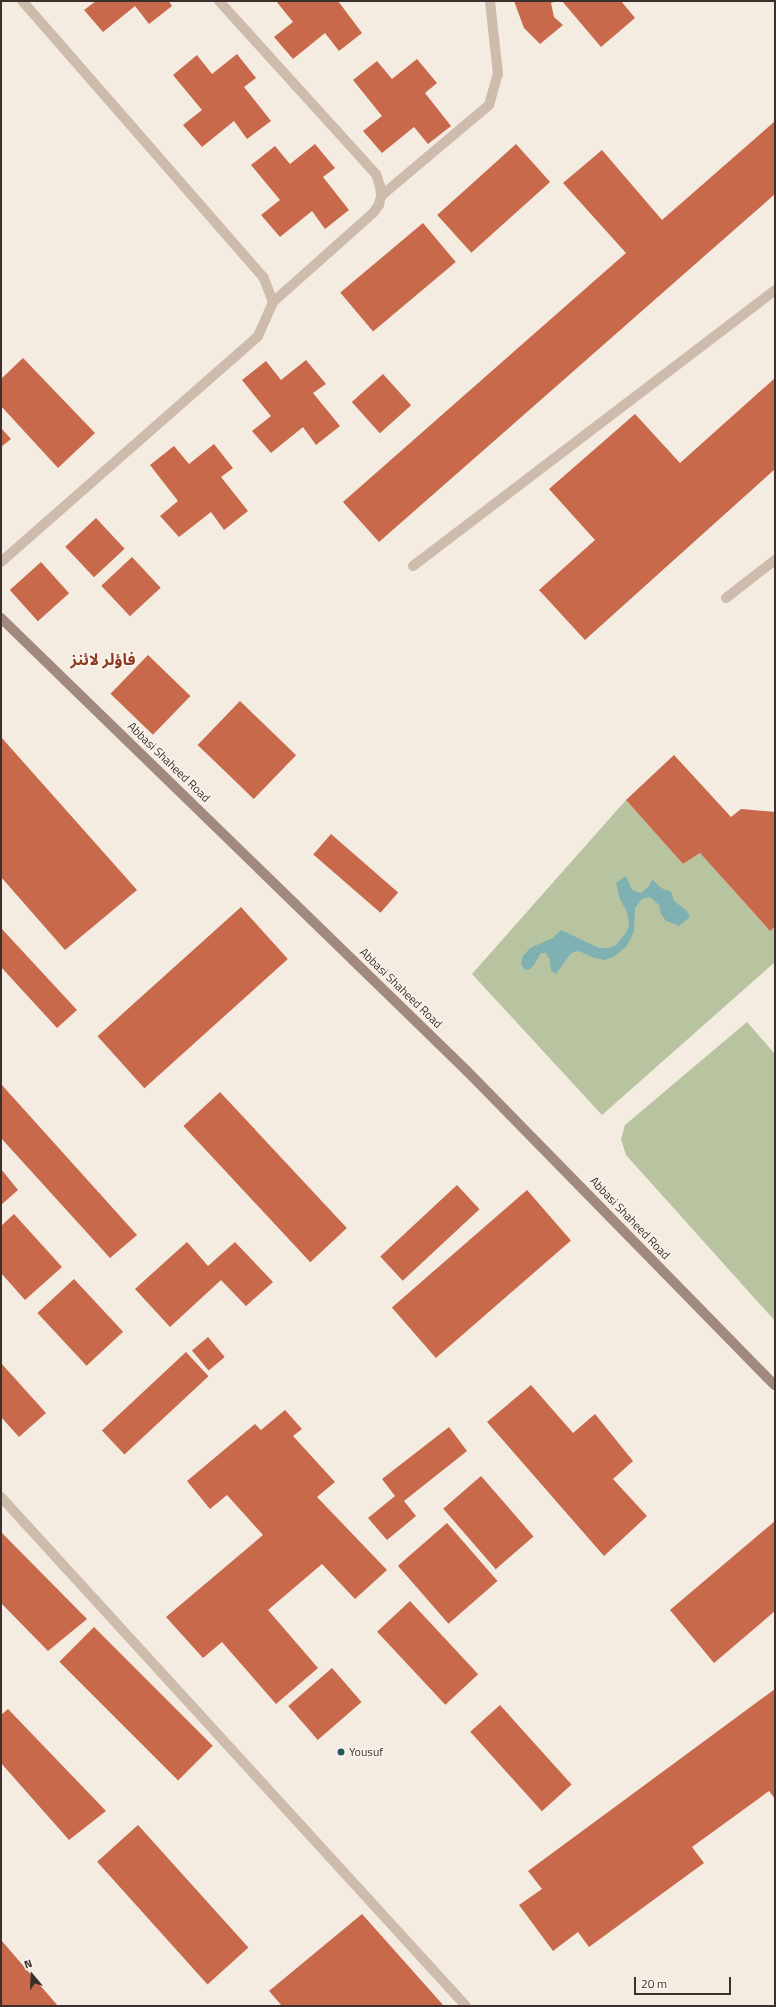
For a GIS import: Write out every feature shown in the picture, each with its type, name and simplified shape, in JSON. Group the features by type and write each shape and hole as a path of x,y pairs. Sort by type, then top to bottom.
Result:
{"street":[{"path":"22,1 264,278 273,302"},
{"path":"1,562 258,336 273,302 373,213 379,205 381,196 376,174 219,1"},
{"path":"381,196 489,106 498,74 490,1"},
{"path":"413,566 775,290"},
{"path":"726,598 775,560"},
{"name":"Abbasi Shaheed Road","path":"1,618 467,1070 775,1385"},
{"path":"1,1497 466,2006"}],"green space":[{"path":"626,800 683,864 700,853 769,930 775,926 775,962 602,1115 472,974"},
{"path":"747,1022 775,1054 775,1321 626,1155 621,1139 625,1125"}],"water":[{"path":"626,876 632,890 641,893 649,886 652,879 661,888 671,892 674,901 686,910 690,917 679,926 666,921 661,914 659,905 650,897 642,899 635,908 634,932 626,947 613,957 605,960 594,958 579,951 571,953 556,974 551,971 550,960 546,953 541,953 534,965 530,969 525,970 521,964 523,956 530,948 553,938 561,930 599,948 609,948 615,946 625,934 629,926 627,912 620,899 616,883"}],"building":[{"path":"96,1 169,1 172,6 149,24 135,6 103,32 84,10"},
{"path":"276,1 338,1 362,33 339,51 325,33 293,59 274,37 293,22"},
{"path":"514,1 557,1 551,3 554,17 563,25 540,44 524,28"},
{"path":"562,1 621,1 635,18 601,47"},
{"path":"237,54 256,78 244,87 271,121 247,139 234,121 202,147 183,125 202,110 173,75 197,55 212,74"},
{"path":"417,59 437,83 425,93 451,126 428,144 414,127 382,153 363,131 382,116 353,80 377,61 392,79"},
{"path":"775,121 775,194 379,542 343,502 626,253 563,183 602,150 662,220"},
{"path":"315,144 335,168 323,177 349,210 325,229 312,211 280,237 261,215 280,200 251,165 275,146 290,164"},
{"path":"516,144 550,182 471,253 437,215"},
{"path":"423,223 456,262 373,331 340,292"},
{"path":"23,358 95,433 58,468 1,406 1,379"},
{"path":"306,360 326,384 313,393 340,426 316,445 303,427 271,453 252,431 271,416 242,380 266,361 281,380"},
{"path":"383,374 411,405 380,433 352,402"},
{"path":"775,378 775,469 585,640 539,590 595,540 549,489 635,414 680,463"},
{"path":"1,428 11,439 1,447"},
{"path":"214,444 233,468 221,477 248,511 224,530 211,512 179,537 160,516 178,501 150,465 174,446 189,464"},
{"path":"96,518 125,549 94,577 65,547"},
{"path":"132,557 161,588 130,616 101,586"},
{"path":"41,562 69,593 38,621 10,590"},
{"path":"148,655 190,696 153,735 110,694"},
{"path":"240,701 296,755 254,799 198,745"},
{"path":"1,737 137,890 65,950 1,877"},
{"path":"674,755 731,817 741,809 775,812 775,926 770,931 700,853 683,864 626,800"},
{"path":"331,834 398,892 380,913 313,854"},
{"path":"241,907 288,959 144,1088 98,1036"},
{"path":"1,928 77,1010 57,1028 1,967"},
{"path":"1,1084 137,1235 110,1258 1,1138"},
{"path":"220,1092 347,1228 310,1262 183,1126"},
{"path":"1,1169 18,1190 1,1205"},
{"path":"457,1185 480,1209 403,1281 380,1257"},
{"path":"527,1190 571,1241 436,1358 392,1307"},
{"path":"14,1214 62,1267 25,1300 1,1273 1,1226"},
{"path":"187,1242 208,1266 235,1242 273,1282 246,1306 221,1280 170,1327 135,1289"},
{"path":"74,1279 123,1332 87,1366 37,1313"},
{"path":"208,1337 225,1357 209,1370 192,1350"},
{"path":"186,1352 209,1376 124,1455 102,1430"},
{"path":"1,1363 46,1413 19,1437 1,1417"},
{"path":"531,1385 573,1433 595,1414 633,1461 613,1479 647,1516 604,1556 487,1422"},
{"path":"285,1410 302,1429 293,1436 335,1482 317,1497 387,1570 355,1599 322,1564 268,1610 318,1668 276,1704 222,1642 203,1658 166,1617 263,1535 227,1495 210,1509 187,1481 255,1424 261,1430"},
{"path":"449,1427 467,1451 404,1501 416,1516 387,1540 368,1518 395,1496 382,1479"},
{"path":"481,1476 533,1536 496,1569 443,1509"},
{"path":"775,1521 775,1611 714,1663 670,1610"},
{"path":"447,1523 498,1581 448,1624 398,1566"},
{"path":"1,1532 87,1619 48,1651 1,1603"},
{"path":"410,1601 478,1674 445,1705 377,1632"},
{"path":"94,1627 213,1746 178,1780 59,1662"},
{"path":"332,1668 362,1702 318,1740 288,1706"},
{"path":"775,1689 775,1799 769,1791 692,1847 704,1863 589,1947 578,1932 553,1951 519,1905 542,1889 528,1871"},
{"path":"500,1705 572,1785 542,1811 470,1732"},
{"path":"8,1709 106,1811 69,1840 1,1763 1,1715"},
{"path":"138,1825 248,1948 208,1984 97,1862"},
{"path":"362,1914 444,2006 282,2006 269,1991"},
{"path":"1,1940 58,2006 1,2006"}],"place":[{"name":"Yousuf","path":"341,1752"}],"district":[{"name":"فاؤلر لائنز","path":"103,659"}]}
